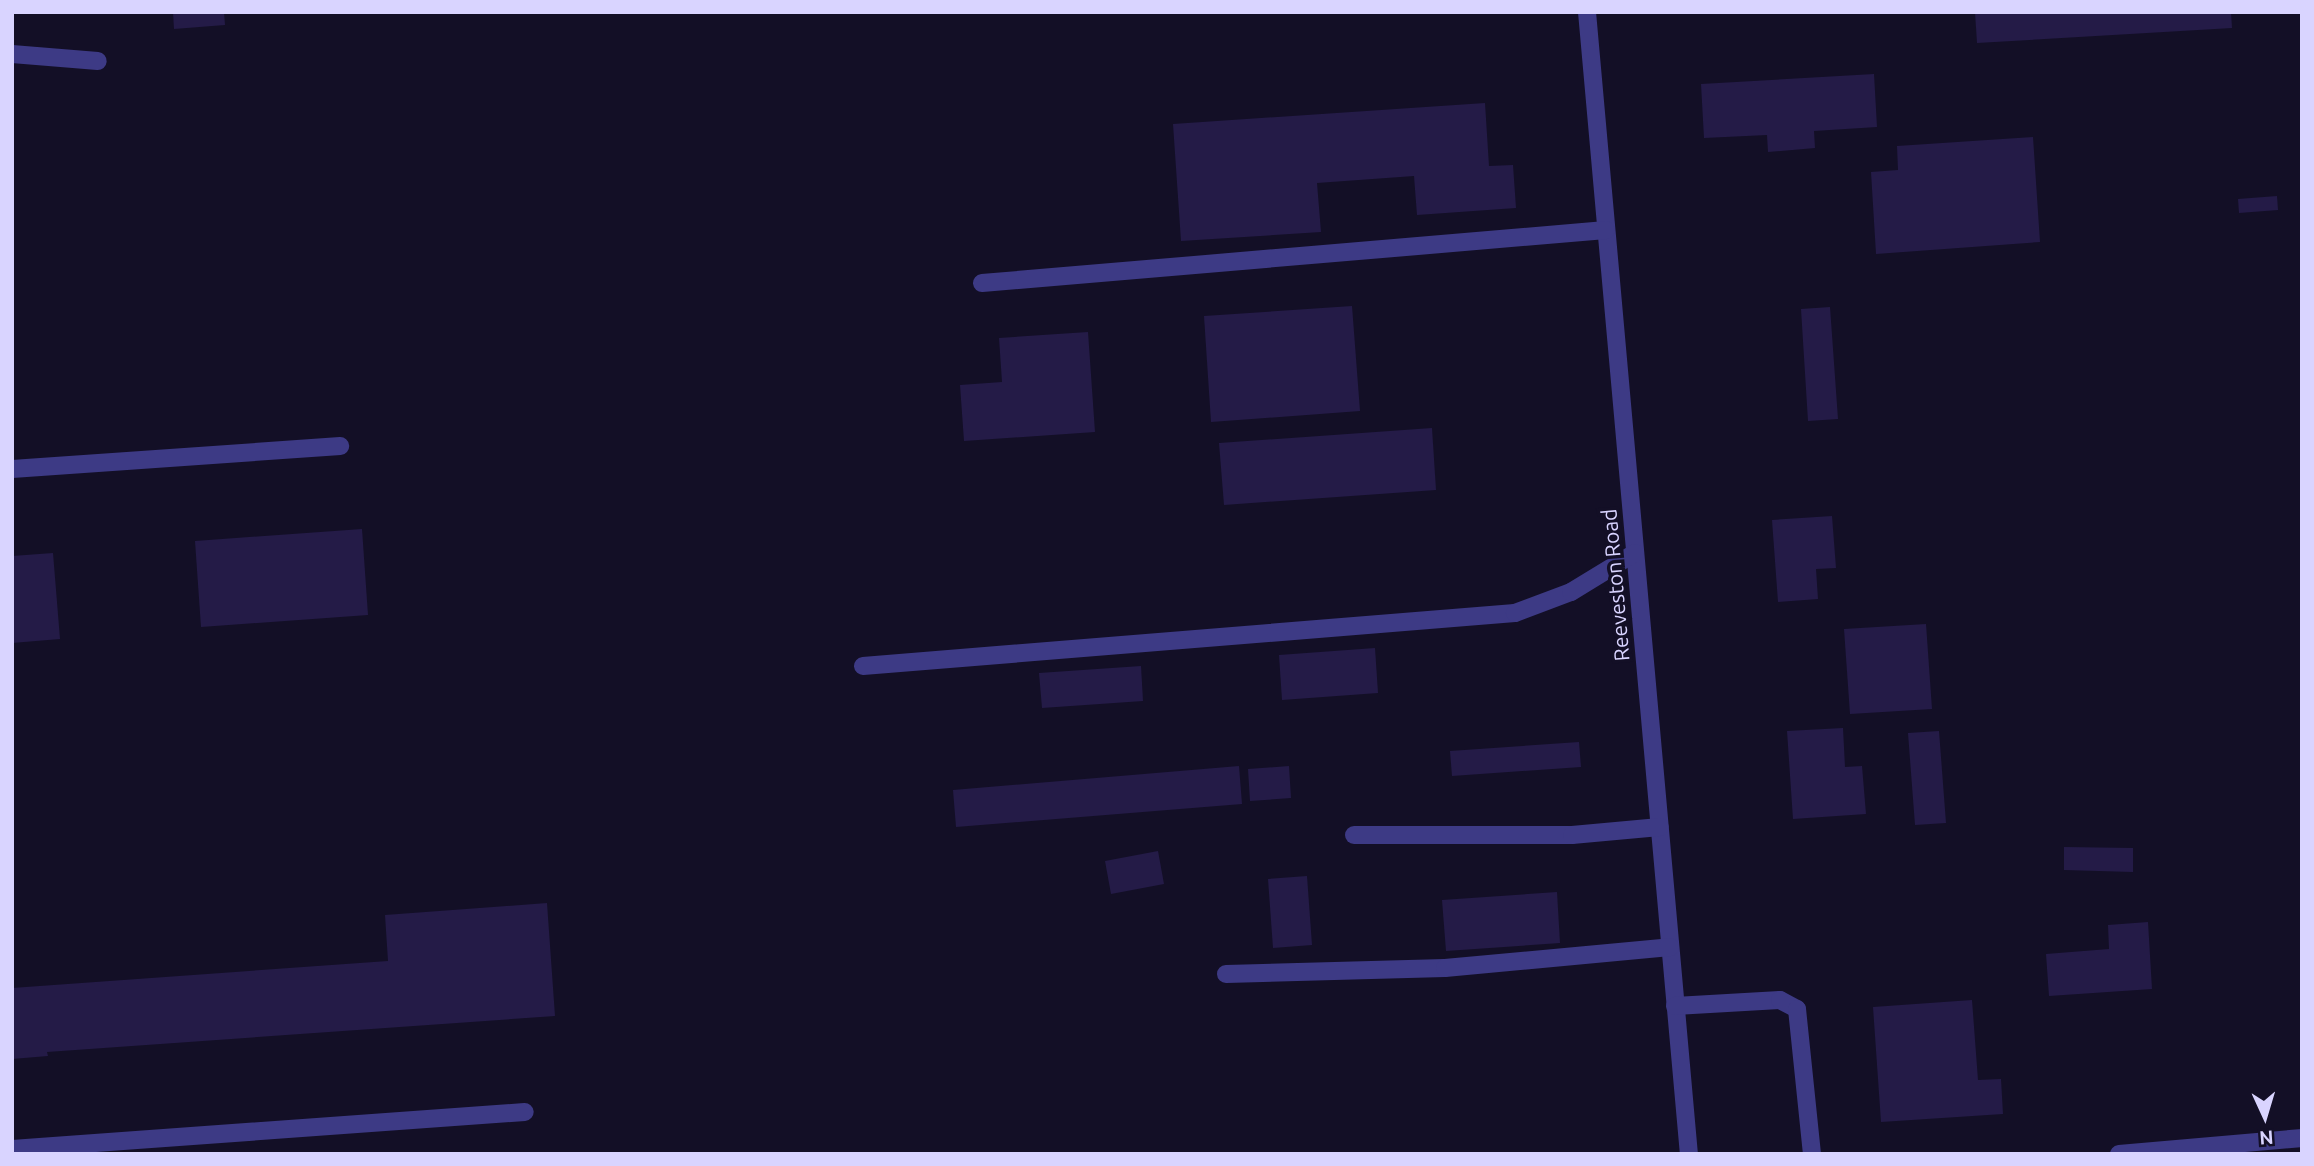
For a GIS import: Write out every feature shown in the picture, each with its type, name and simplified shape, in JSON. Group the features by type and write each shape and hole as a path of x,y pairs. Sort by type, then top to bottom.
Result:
{"street":[{"name":"Reeveston Road","path":"1587,12 1689,1154"},
{"path":"12,54 98,61"},
{"path":"982,283 1606,230"},
{"path":"12,469 340,446"},
{"path":"863,666 1515,613 1571,592 1635,553"},
{"path":"1354,835 1558,836 1660,827"},
{"path":"1226,974 1445,968 1670,947"},
{"path":"1675,1006 1780,1000 1797,1009 1812,1154"},
{"path":"12,1149 526,1112"},
{"path":"2119,1154 2302,1138"}],"building":[{"path":"173,12 224,12 225,25 174,29"},
{"path":"1975,12 2231,12 2232,28 1977,43"},
{"path":"1874,74 1877,127 1814,131 1815,148 1768,152 1767,135 1704,138 1701,84"},
{"path":"1485,103 1489,166 1513,165 1516,208 1417,215 1414,176 1317,183 1321,232 1181,241 1173,124"},
{"path":"2033,137 2040,242 1876,254 1871,172 1898,170 1897,146"},
{"path":"2277,196 2278,210 2239,213 2238,199"},
{"path":"1352,306 1360,411 1211,422 1204,316"},
{"path":"1830,307 1838,419 1808,421 1801,309"},
{"path":"1088,332 1095,432 964,441 960,385 1002,382 999,338"},
{"path":"1432,428 1436,490 1224,505 1219,443"},
{"path":"1832,516 1836,568 1816,569 1818,599 1778,602 1772,520"},
{"path":"362,529 368,615 201,627 195,541"},
{"path":"53,553 60,639 12,643 12,556"},
{"path":"1926,624 1932,709 1850,714 1844,629"},
{"path":"1375,648 1378,693 1282,700 1279,655"},
{"path":"1141,666 1143,701 1042,708 1039,673"},
{"path":"1843,728 1845,767 1862,766 1866,814 1793,819 1787,731"},
{"path":"1939,731 1946,823 1915,825 1908,733"},
{"path":"1579,742 1581,767 1452,776 1450,751"},
{"path":"1239,766 1242,804 956,827 953,790"},
{"path":"1289,766 1291,798 1250,801 1248,769"},
{"path":"2064,847 2133,848 2133,872 2064,870"},
{"path":"1158,851 1164,884 1111,894 1105,861"},
{"path":"1307,876 1312,945 1273,948 1268,879"},
{"path":"1557,892 1560,943 1446,951 1442,900"},
{"path":"547,903 555,1016 47,1052 48,1056 12,1059 12,988 388,961 385,915"},
{"path":"2148,922 2152,989 2049,996 2046,954 2109,949 2108,925"},
{"path":"1972,1000 1978,1080 2001,1079 2003,1114 1881,1122 1873,1007"}]}
